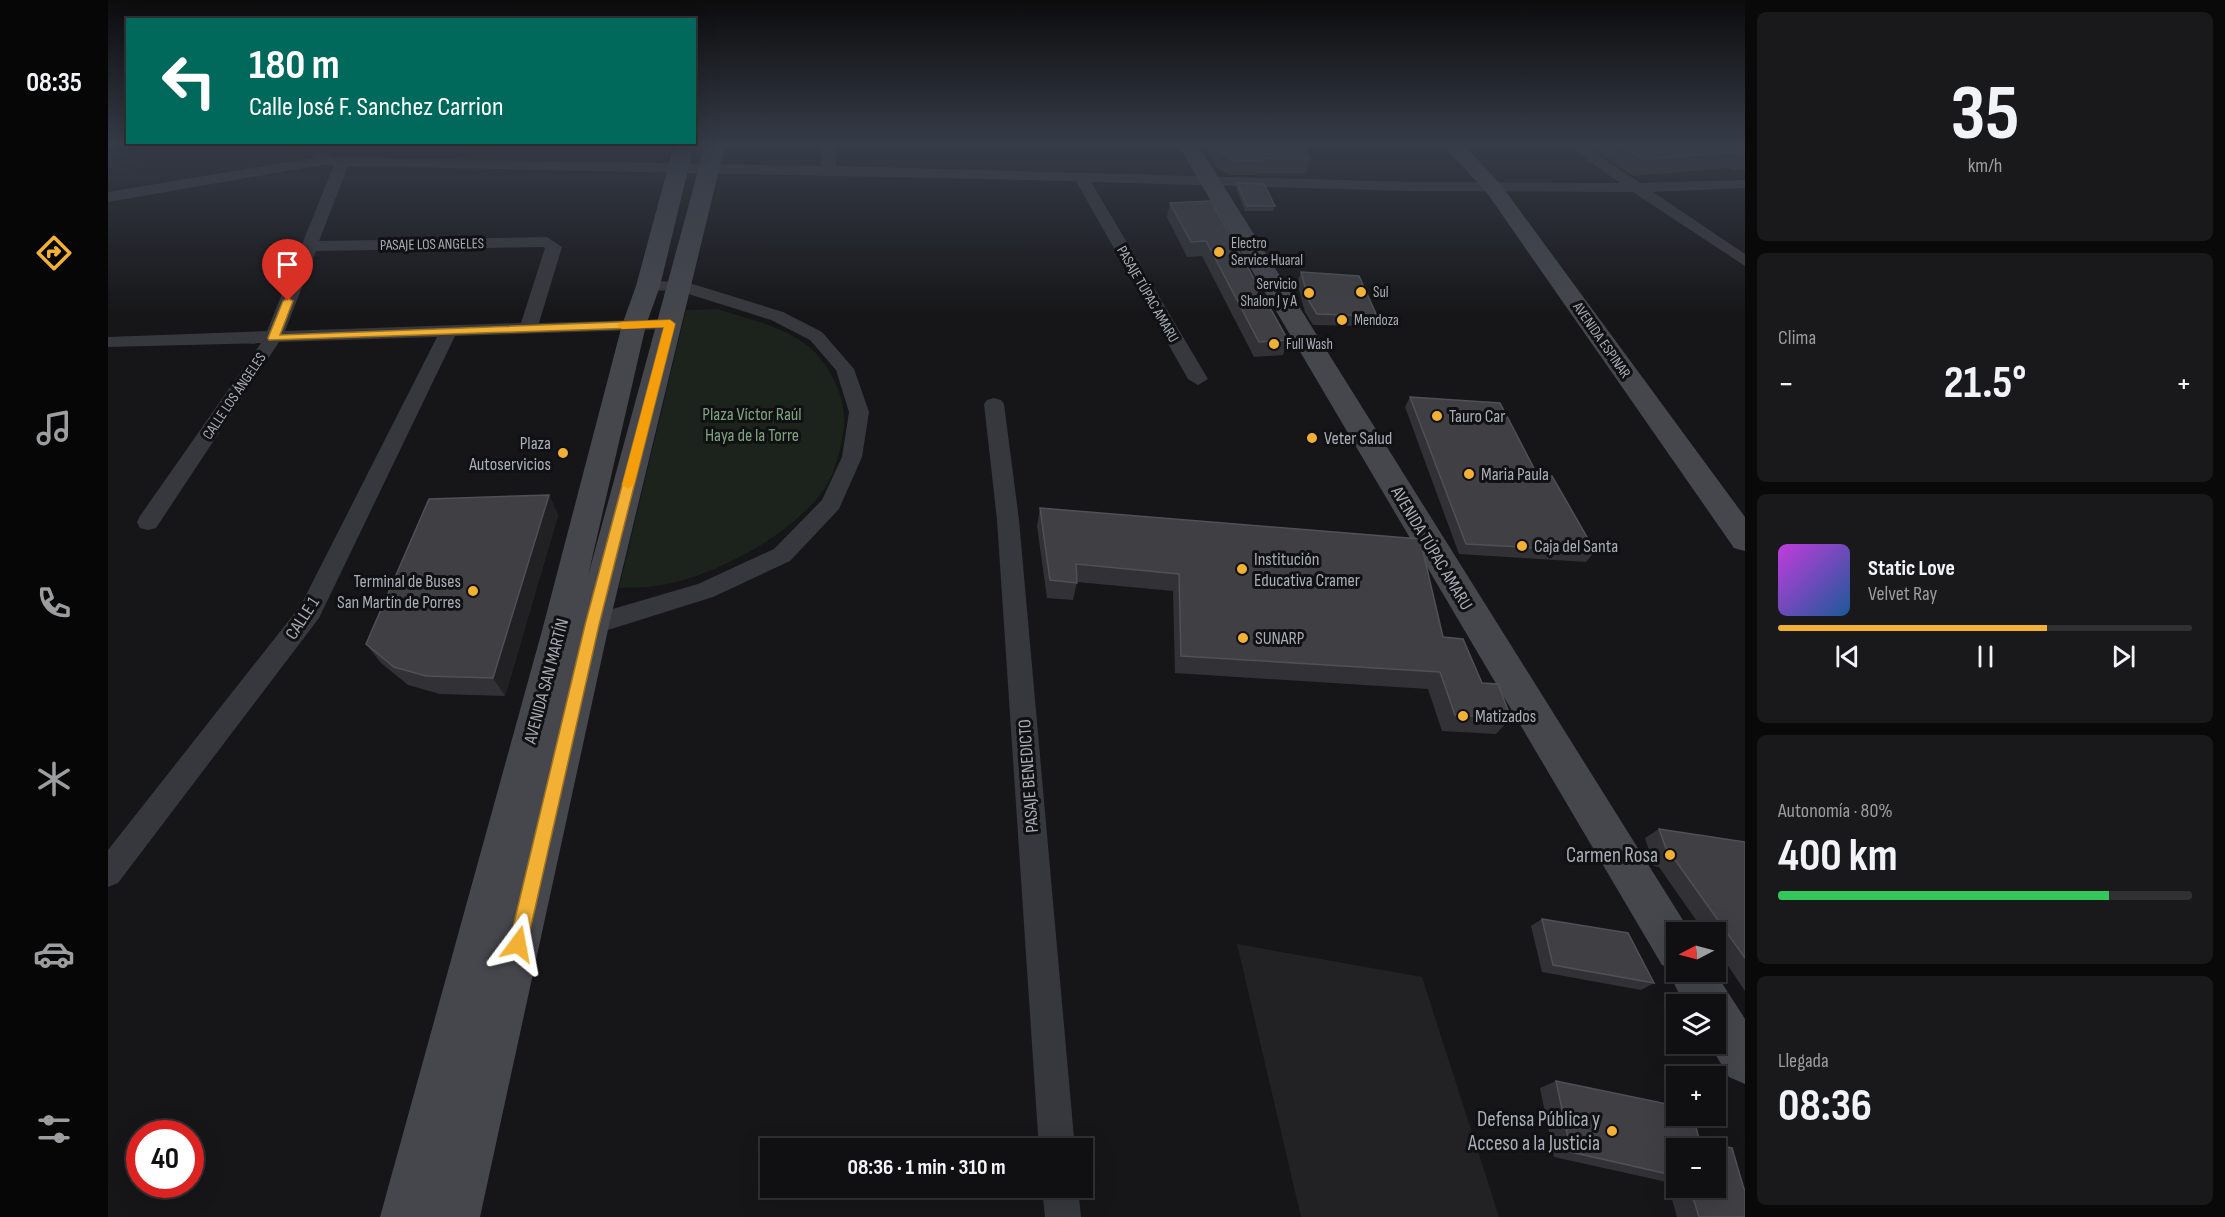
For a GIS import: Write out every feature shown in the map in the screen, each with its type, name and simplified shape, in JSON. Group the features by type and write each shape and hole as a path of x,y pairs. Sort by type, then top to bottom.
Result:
{"street":[{"name":"CALLE LOS ÁNGELES","path":"148,522 273,338 327,202"},
{"name":"AVENIDA SAN MARTÍN","path":"405,1217 576,626 670,324 664,286 685,202"},
{"name":"PASAJE TÚPAC AMARU","path":"1095,202 1198,379"},
{"name":"AVENIDA TÚPAC AMARU","path":"1221,202 1666,932"},
{"name":"AVENIDA ESPINAR","path":"1503,202 1742,532"},
{"path":"1655,202 1745,261"},
{"name":"PASAJE LOS ANGELES","path":"310,246 547,242 554,248 528,329"},
{"path":"576,626 705,591 782,555 831,504 852,457 860,412 845,369 816,336 777,316 664,286"},
{"name":"AVENIDA SAN MARTÍN","path":"454,1217 576,626 634,325 664,286"},
{"path":"108,342 448,333 670,324"},
{"name":"CALLE 1","path":"108,873 310,611 448,333"},
{"name":"PASAJE BENEDICTO","path":"994,404 1008,520 1056,1138"},
{"path":"1726,1030 1745,1061"},
{"path":"1061,1198 1063,1217"}],"shaded area":[{"path":"1237,944 1422,977 1499,1217 1301,1217"}],"green space":[{"name":"Plaza Víctor Raúl Haya de la Torre","path":"717,309 788,334 809,347 824,363 836,384 843,406 844,428 835,467 825,488 811,505 772,538 749,552 701,574 677,582 651,587 619,588 686,310"}],"building":[{"path":"1211,202 1288,340 1259,342 1206,241 1191,242 1170,203"},
{"path":"1245,202 1273,202 1275,206 1247,206"},
{"path":"1301,272 1359,276 1377,316 1317,314 1309,301"},
{"path":"1410,397 1500,403 1538,476 1552,476 1595,551 1466,544"},
{"name":"Terminal de Buses San Martín de Porres","path":"549,495 493,678 426,676 394,667 366,644 429,499"},
{"path":"1040,508 1420,539 1443,637 1463,639 1482,683 1498,684 1511,718 1455,715 1440,672 1181,656 1179,574 1076,564 1077,583 1050,580"},
{"path":"1659,829 1745,842 1745,958 1726,931 1726,922 1719,922 1673,857 1669,857"},
{"path":"1542,919 1628,933 1654,983 1553,965"},
{"name":"Defensa Pública y Acceso a la Justicia","path":"1556,1081 1666,1104 1666,1126 1696,1126 1699,1138 1666,1138 1666,1174 1571,1152"},
{"name":"Defensa Pública y Acceso a la Justicia","path":"1726,1147 1732,1148 1745,1189 1745,1217 1699,1217 1693,1198 1726,1198"}],"slow traffic":[{"path":"622,325 670,324 628,485"}],"place":[{"name":"Electro Service Huaral","path":"1219,252"},
{"name":"Sul","path":"1361,292"},
{"name":"Servicio Shalon J y A","path":"1309,293"},
{"name":"Mendoza","path":"1342,320"},
{"name":"Full Wash","path":"1274,344"},
{"name":"Tauro Car","path":"1437,416"},
{"name":"Veter Salud","path":"1312,438"},
{"name":"Plaza Autoservicios","path":"563,453"},
{"name":"Maria Paula","path":"1469,474"},
{"name":"Caja del Santa","path":"1522,546"},
{"name":"Institución Educativa Cramer","path":"1242,569"},
{"name":"Terminal de Buses San Martín de Porres","path":"473,591"},
{"name":"SUNARP","path":"1243,638"},
{"name":"Matizados","path":"1463,716"},
{"name":"Carmen Rosa","path":"1670,855"},
{"name":"Defensa Pública y Acceso a la Justicia","path":"1612,1131"}],"route":[{"path":"288,301 273,338 670,324 592,625 518,944"}]}
